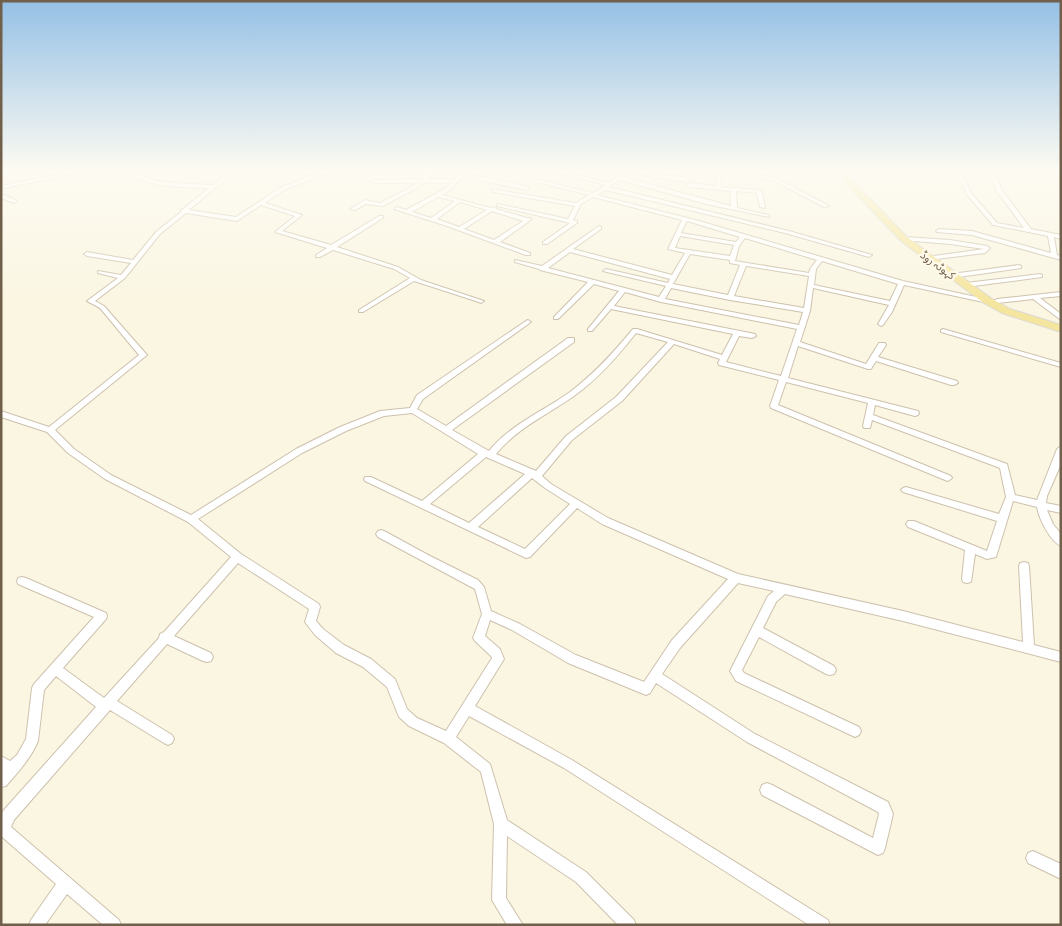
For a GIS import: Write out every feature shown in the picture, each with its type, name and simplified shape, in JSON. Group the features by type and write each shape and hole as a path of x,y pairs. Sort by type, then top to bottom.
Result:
{"main road":[{"name":"کہوٹہ روڈ","path":"881,213 908,239 1006,311 1061,330"},
{"name":"کہوٹہ روڈ","path":"884,213 908,239 960,275 969,284"},
{"name":"کہوٹہ روڈ","path":"992,301 1020,312 1061,324"}],"street":[{"path":"50,430 143,356 102,307 90,301 123,277 158,233 180,213"},
{"path":"197,213 234,219 243,213"},
{"path":"293,213 299,215 278,232 388,265 415,278 481,301"},
{"path":"412,213 528,254"},
{"path":"432,220 442,213"},
{"path":"460,229 486,213"},
{"path":"503,213 527,220"},
{"path":"570,221 574,213"},
{"path":"663,213 902,283 992,301 1061,294"},
{"path":"710,213 788,232 869,255"},
{"path":"754,213 767,216"},
{"path":"985,213 994,224 1061,237"},
{"path":"1016,213 1029,232"},
{"path":"495,242 535,214 575,222 545,243"},
{"path":"318,256 381,217"},
{"path":"685,219 670,248 731,258 732,262 813,275"},
{"path":"542,269 598,228"},
{"path":"938,230 959,231 1061,258"},
{"path":"678,234 737,244"},
{"path":"1051,235 1054,256"},
{"path":"731,258 737,244 743,237"},
{"path":"908,239 950,242 987,248"},
{"path":"936,258 986,250 993,239"},
{"path":"569,250 674,278"},
{"path":"661,300 690,251"},
{"path":"87,254 135,262"},
{"path":"820,259 813,270 812,286 802,328 774,406 948,478"},
{"path":"517,261 661,300 802,328"},
{"path":"730,298 744,264"},
{"path":"960,275 1019,267"},
{"path":"606,271 730,298 807,312"},
{"path":"100,272 123,277"},
{"path":"969,284 1040,276"},
{"path":"360,311 415,278"},
{"path":"556,318 593,281"},
{"path":"881,324 893,304 902,283"},
{"path":"812,286 893,304"},
{"path":"590,330 624,290"},
{"path":"1034,297 1061,318"},
{"path":"1047,307 1061,306"},
{"path":"609,307 640,315 684,321 752,336"},
{"path":"413,410 420,397 528,322"},
{"path":"422,505 488,454 501,440 582,386 612,359 635,330 725,358"},
{"path":"944,331 1061,365"},
{"path":"737,333 722,364 915,413"},
{"path":"446,430 571,340"},
{"path":"470,528 534,475 569,438 619,399 673,341"},
{"path":"796,343 868,367 882,345"},
{"path":"874,358 954,383"},
{"path":"867,426 872,401"},
{"path":"191,519 300,451 343,429 383,413 413,410 488,454 534,475 548,486 605,521 736,578 903,616 1061,657"},
{"path":"1,414 50,430 71,451 108,477 191,519 237,557 315,607 310,622 340,649 367,663 391,683 403,713 413,722 448,739 486,768 501,824 499,900 516,925"},
{"path":"869,416 1004,466 1011,497 992,554 987,555 970,550 911,524"},
{"path":"1061,449 1041,504 1043,518 1061,542"},
{"path":"368,479 526,554 577,503"},
{"path":"906,490 1003,519"},
{"path":"1011,497 1061,510"},
{"path":"381,534 474,583 483,597 487,614 479,638 496,652 498,660 448,739"},
{"path":"967,579 970,550"},
{"path":"114,925 4,829 8,816 237,557"},
{"path":"1024,566 1029,648"},
{"path":"487,614 516,627 572,659 646,689 676,644 736,578"},
{"path":"1,781 6,766 32,741 38,688 102,616 22,581"},
{"path":"782,590 772,599 736,671 740,677 855,731"},
{"path":"756,630 830,670"},
{"path":"164,638 207,657"},
{"path":"55,669 106,704 168,739"},
{"path":"654,676 751,738 883,808 886,814 878,848 767,790"},
{"path":"468,708 568,764 823,925"},
{"path":"501,824 581,877 629,925"},
{"path":"1034,858 1061,872"},
{"path":"36,925 66,883"}]}
